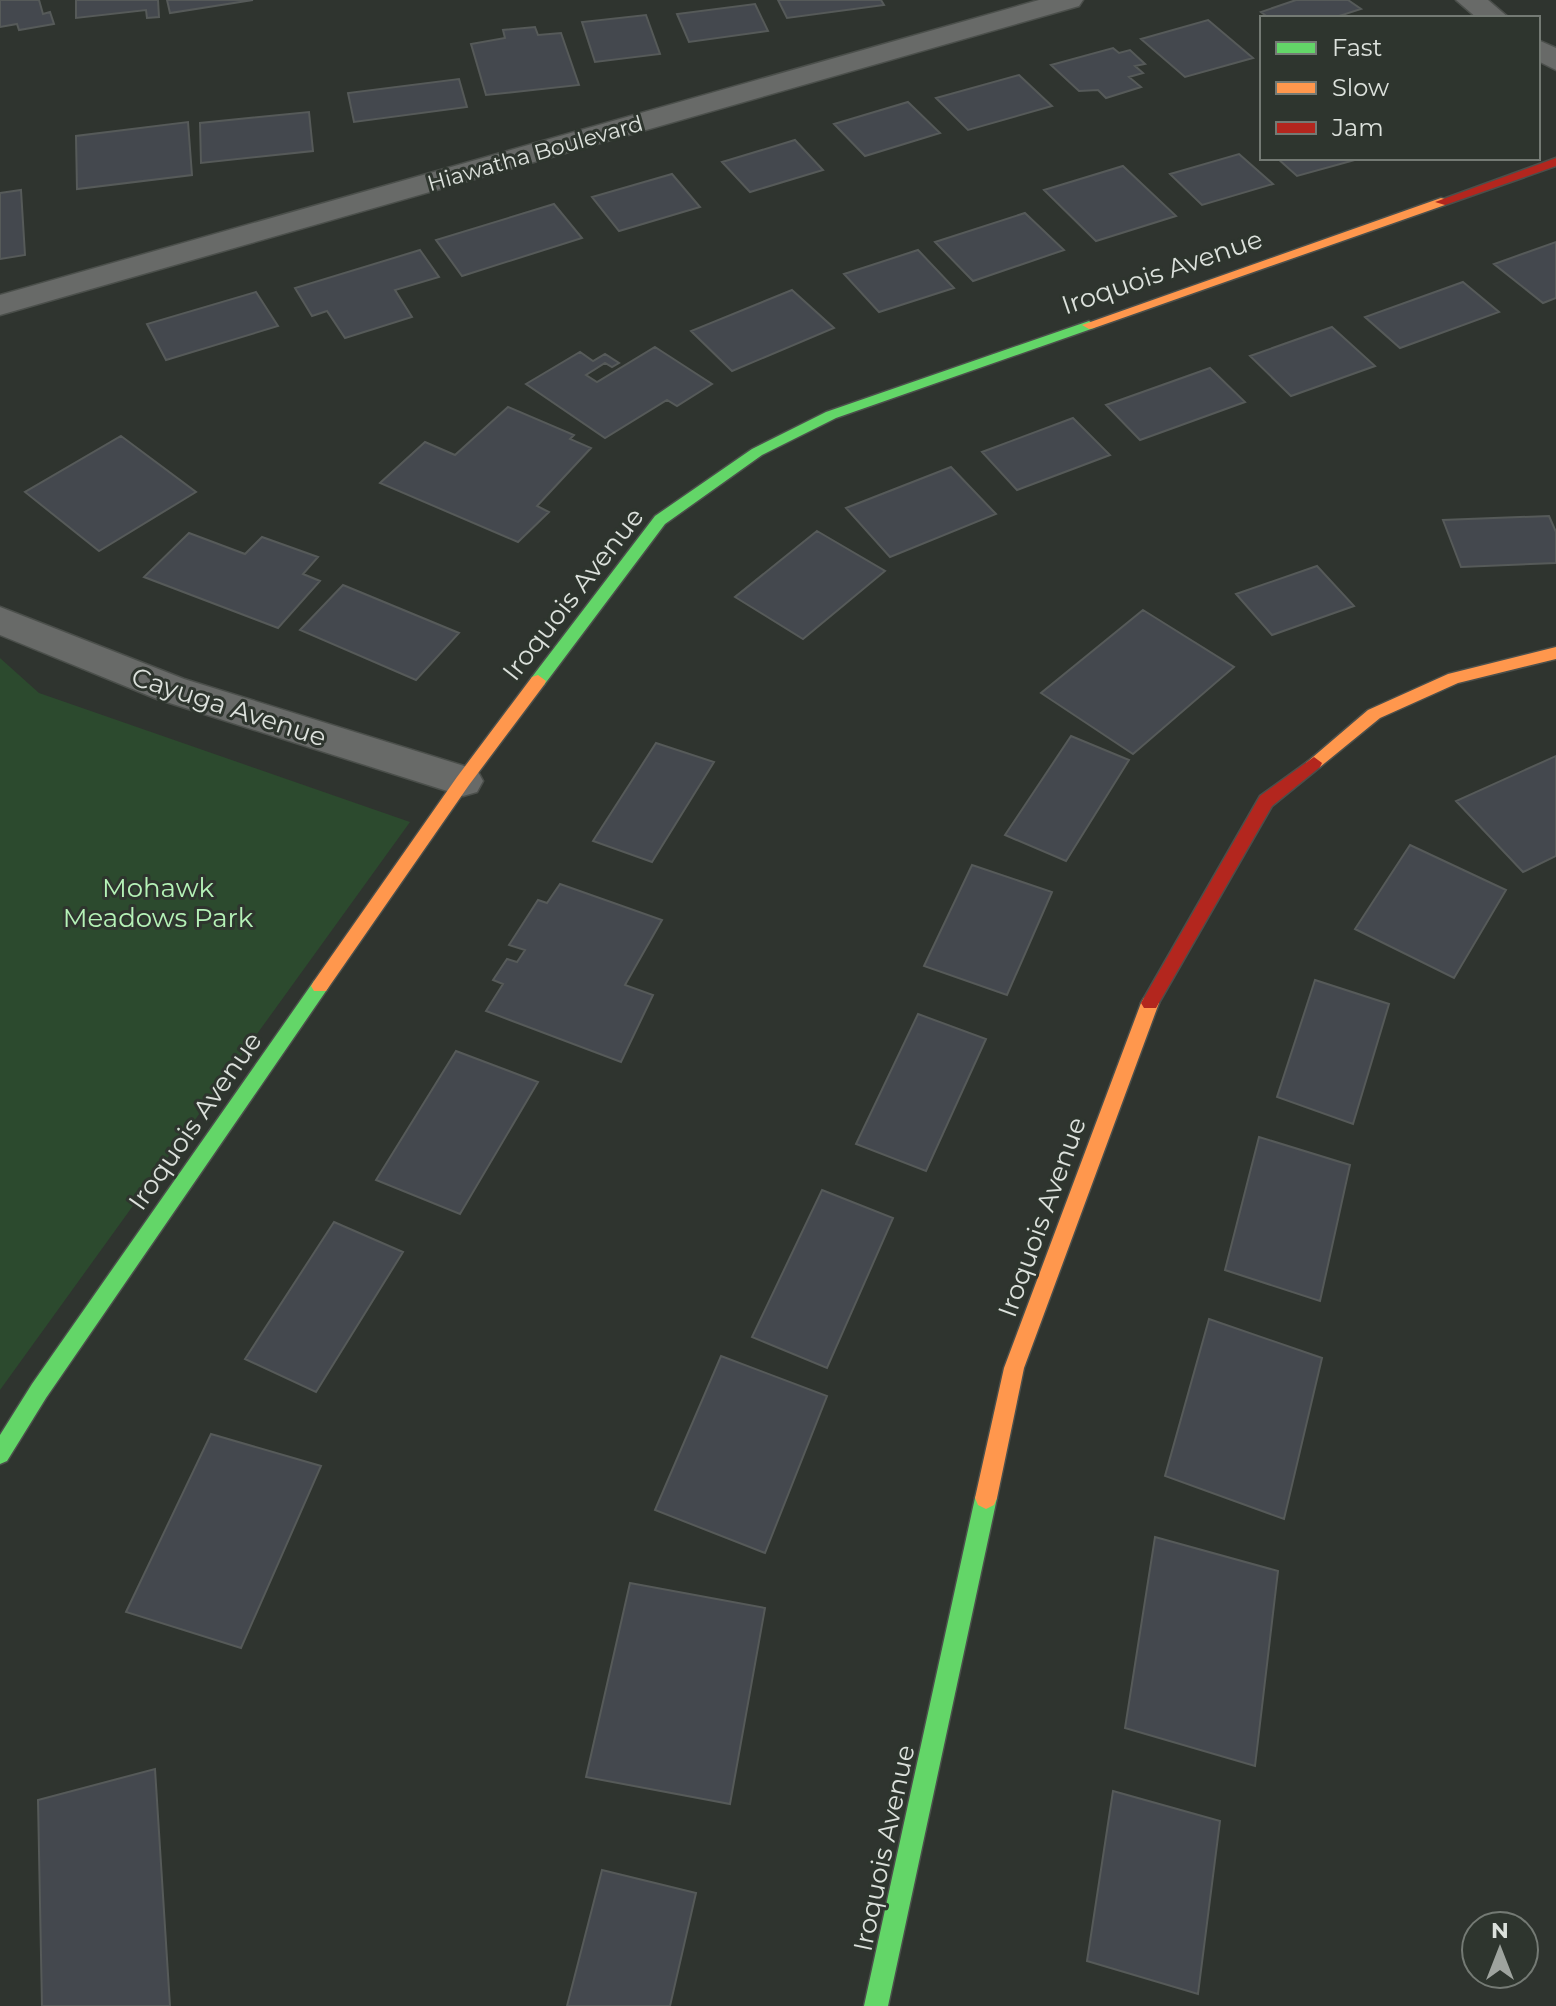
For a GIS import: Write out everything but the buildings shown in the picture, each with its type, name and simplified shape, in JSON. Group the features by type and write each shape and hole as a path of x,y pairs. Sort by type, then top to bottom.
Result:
{"street":[{"name":"Hiawatha Boulevard","path":"0,305 1069,0"},
{"path":"1470,0 1492,16"},
{"name":"Iroquois Avenue","path":"0,1454 39,1391 463,781 660,520 757,452 831,415 1556,162"},
{"name":"Cayuga Avenue","path":"0,620 69,652 199,701 463,781"},
{"name":"Iroquois Avenue","path":"876,2006 1014,1368 1152,997 1266,801 1374,714 1454,678 1556,653"}],"green space":[{"name":"Mohawk Meadows Park","path":"0,658 39,693 410,822 0,1390"}],"traffic: fast":[{"path":"538,681 660,520 757,452 831,415 1089,325"},
{"path":"0,1454 39,1391 320,986"},
{"path":"876,2006 986,1498"}],"traffic: slow":[{"path":"1089,325 1441,202"},
{"path":"1314,763 1374,714 1454,678 1556,653"},
{"path":"320,986 463,781 538,681"},
{"path":"986,1498 1014,1368 1150,1003"}],"traffic: jam":[{"path":"1441,202 1556,162"},
{"path":"1150,1003 1266,801 1314,763"}]}
